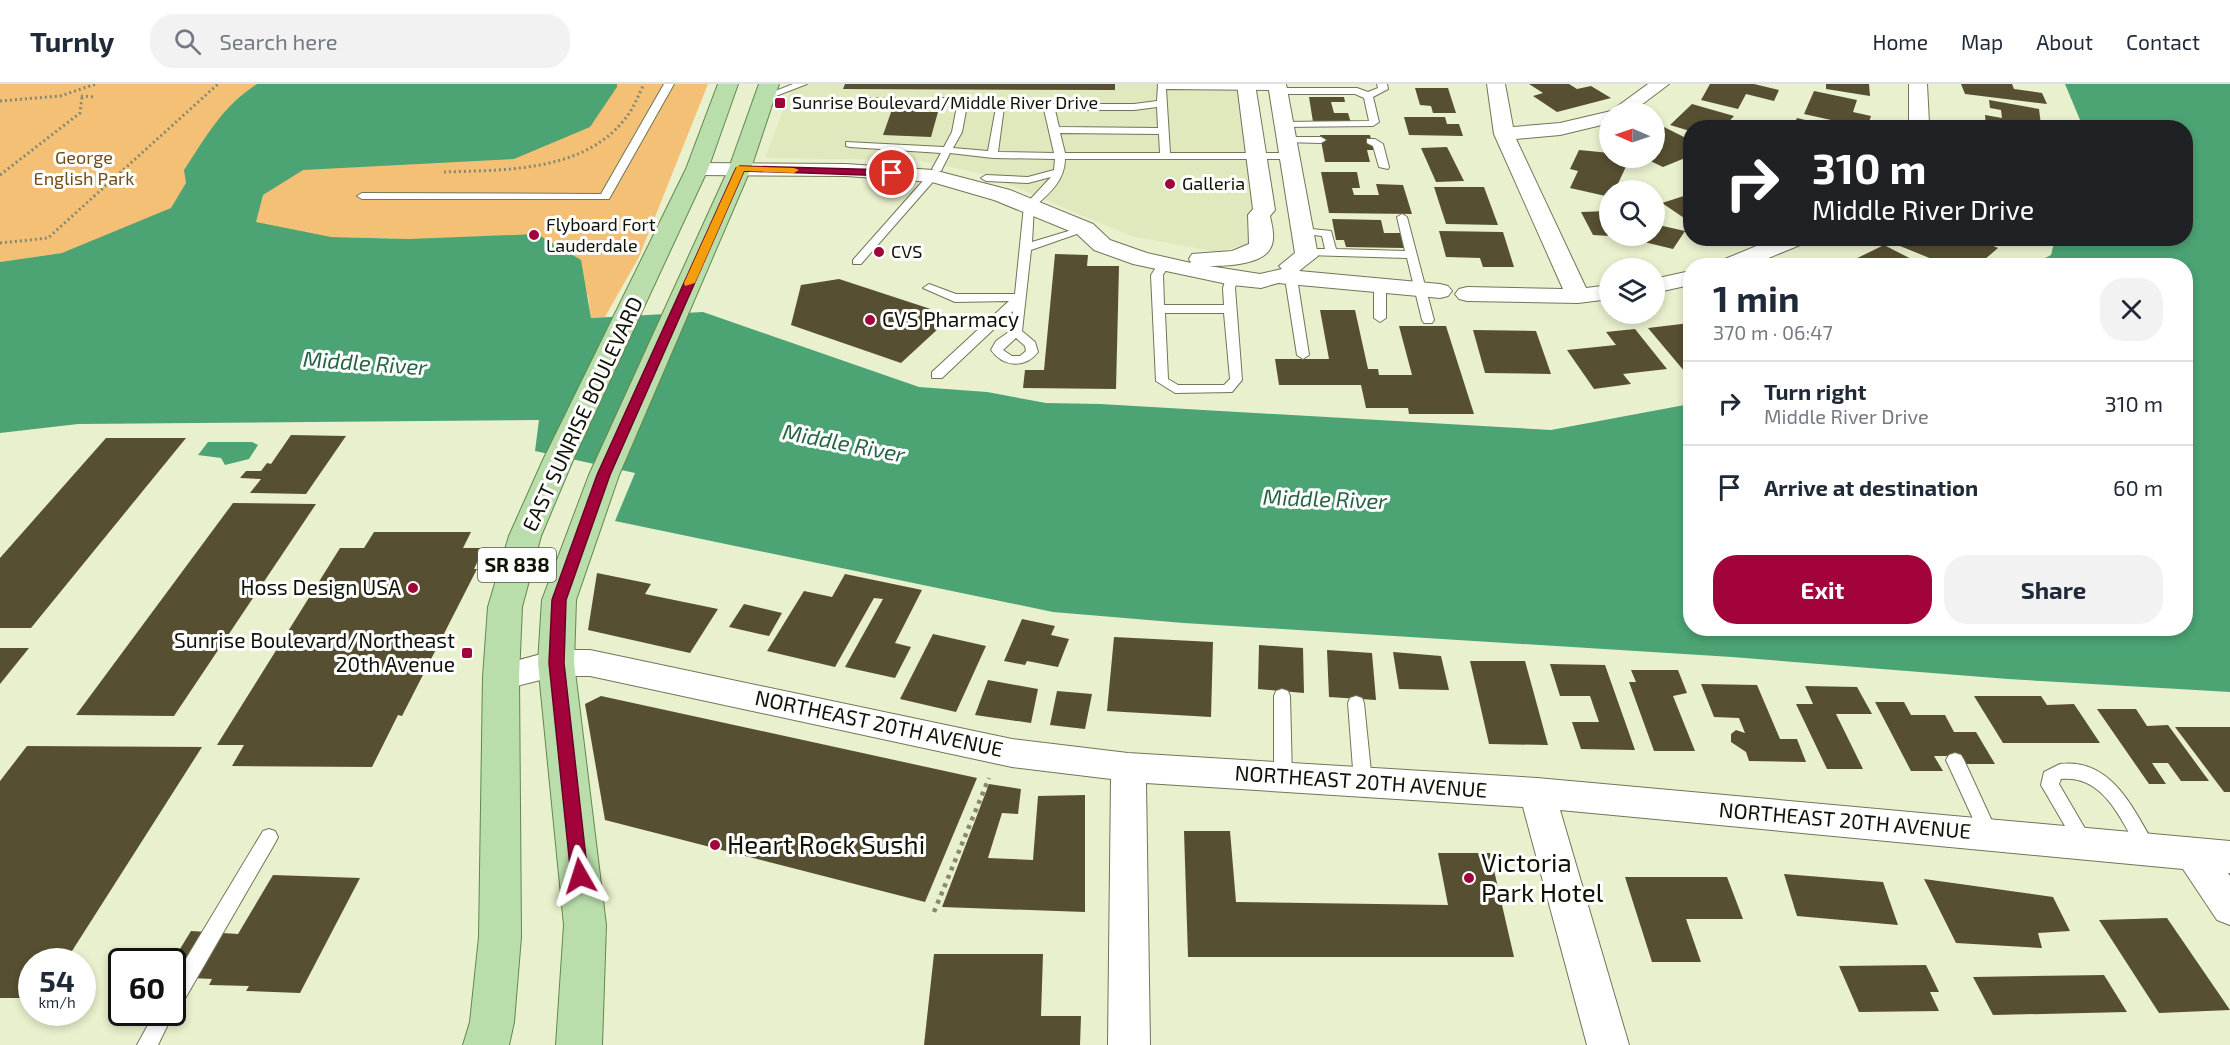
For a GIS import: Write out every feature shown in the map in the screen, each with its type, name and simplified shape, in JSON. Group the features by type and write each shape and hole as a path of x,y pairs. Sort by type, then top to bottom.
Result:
{"main road":[{"name":"EAST SUNRISE BOULEVARD","path":"486,1045 492,1022 500,936 501,677 505,607 525,536 558,460 697,169 728,84"},
{"name":"EAST SUNRISE BOULEVARD","path":"579,1045 585,925 556,663 559,600 604,475 740,168 767,90"}],"street":[{"path":"1496,84 1504,134 1578,296"},
{"path":"1634,102 1660,84"},
{"path":"1918,84 1919,120"},
{"path":"1247,85 1264,210"},
{"path":"1277,87 1286,140 1293,261"},
{"path":"1504,134 1560,129 1599,120"},
{"path":"697,169 965,171 986,178 998,187 1002,195"},
{"path":"935,172 1002,195 1088,231 1116,235 1158,250 1200,259 1264,268 1293,261"},
{"path":"1264,210 1273,215 1279,255 1380,287 1430,291"},
{"path":"1200,259 1223,260 1244,257 1260,246 1262,236 1259,215 1264,210"},
{"path":"1088,231 1102,245 1163,265 1232,278 1261,281 1293,261"},
{"path":"1748,258 1777,246"},
{"path":"1665,284 1683,280"},
{"path":"1467,294 1578,296 1599,293"},
{"name":"NORTHEAST 20TH AVENUE","path":"501,677 556,663 590,663 1011,753 1128,767 1537,793 2212,856"},
{"path":"1128,767 1129,1045"},
{"path":"1537,793 1608,1045"},
{"path":"2212,856 2230,908"}],"lane":[{"path":"362,196 605,197 630,149 669,84"},
{"path":"767,90 802,84"},
{"path":"1165,156 1161,86 1247,85 1357,91 1368,96 1383,89 1382,84"},
{"path":"1016,332 1029,206 1050,190 1060,172 1063,160 1053,130 1046,90"},
{"path":"850,144 993,155 1257,156 1286,140 1374,122 1368,96"},
{"path":"864,101 895,101"},
{"path":"857,262 935,172 957,132 962,105 953,102 930,102"},
{"path":"993,155 1000,104 1134,107 1163,103"},
{"path":"1053,130 1164,131"},
{"path":"1286,140 1321,140"},
{"path":"1371,141 1378,144 1384,167"},
{"path":"986,178 1028,180 1060,172"},
{"path":"1402,217 1412,255 1430,291 1428,320"},
{"path":"1026,248 1088,231"},
{"path":"1293,261 1327,233 1330,252"},
{"path":"1293,261 1330,252 1412,255"},
{"path":"1293,261 1303,355"},
{"path":"1163,265 1157,274 1162,381 1175,389 1227,389 1236,380 1229,288 1232,278"},
{"path":"1380,287 1380,318"},
{"path":"929,288 955,298 1020,297"},
{"path":"937,375 1020,297"},
{"path":"1160,309 1230,309"},
{"path":"1282,696 1283,777"},
{"path":"1356,703 1363,782"},
{"path":"1954,760 1989,834"},
{"path":"2085,844 2050,785 2050,777 2056,771 2084,771 2108,785 2148,850"},
{"path":"186,978 269,837"},
{"path":"147,1045 158,1026"}],"path":[{"path":"0,100 42,99 75,93 96,84"},
{"path":"0,243 48,238 134,161 129,162 218,84"},
{"path":"444,172 540,165 588,148 610,135 624,122 644,84"},
{"path":"75,93 82,97 95,97"},
{"path":"0,175 80,113 82,97"},
{"path":"934,912 988,777"}],"shaded area":[{"path":"793,84 1236,84 1253,211 1248,244 1217,252 1131,236 984,174 917,160 765,158"}],"green space":[{"name":"George English Park","path":"0,84 708,84 639,257 605,317 591,318 588,295 409,239 331,237 62,253 0,262"}],"water":[{"name":"Middle River","path":"257,84 617,84 590,127 514,159 303,170 263,195 256,222 331,237 409,239 537,234 581,260 591,318 703,312 919,387 987,392 1046,403 1100,404 1551,430 1683,405 1683,636 2193,636 2193,258 2045,258 2051,255 2053,246 2193,246 2193,120 2080,120 2065,84 2230,84 2230,692 2008,679 1732,657 1184,623 1053,612 615,521 635,473 535,451 539,420 78,424 0,433 0,262 62,253 171,208 186,183 184,170 224,112"},
{"path":"208,442 252,442 258,445 249,459 225,465 221,458 198,455"}],"building":[{"path":"845,84 1115,84 1115,90 843,89"},
{"path":"1529,84 1569,84 1577,89 1591,86 1611,98 1557,112 1533,96 1543,93"},
{"path":"1710,84 1754,84 1779,90 1774,101 1746,94 1738,109 1701,100"},
{"path":"1826,84 1869,84 1870,96 1826,89"},
{"path":"1961,84 2012,84 2014,89 2042,93 2047,104 1965,94"},
{"path":"1415,88 1448,88 1456,113 1433,113 1431,106 1420,105"},
{"path":"1814,91 1857,100 1853,112 1871,116 1870,120 1831,120 1804,114"},
{"path":"1309,97 1344,97 1345,102 1331,102 1334,113 1348,113 1351,123 1313,122"},
{"path":"896,98 931,98 927,112 938,112 931,137 883,135"},
{"path":"1989,100 2039,109 2040,120 1985,120 1985,115 2002,118 2001,110 1990,108"},
{"path":"1692,104 1734,116 1730,120 1683,120 1683,129 1670,125"},
{"path":"1404,117 1445,117 1447,124 1459,124 1463,136 1409,135"},
{"path":"1665,128 1683,136 1683,159 1665,166"},
{"path":"1320,135 1370,135 1374,150 1367,150 1370,162 1325,162"},
{"path":"1447,147 1464,181 1436,182 1421,148"},
{"path":"1579,150 1599,152 1599,168 1625,168 1620,180 1599,180 1599,195 1570,188 1578,171 1570,169"},
{"path":"1321,172 1357,172 1360,188 1352,188 1354,195 1379,195 1376,184 1403,185 1412,214 1329,213"},
{"path":"1434,187 1484,187 1498,225 1446,224"},
{"path":"1683,196 1683,217 1665,205 1665,202"},
{"path":"1599,211 1599,235 1593,235 1581,212"},
{"path":"1332,219 1381,220 1384,233 1400,233 1404,248 1346,247 1344,240 1336,240"},
{"path":"1665,226 1683,231 1673,249 1661,246 1665,246"},
{"path":"1439,231 1503,232 1514,267 1483,267 1480,258 1446,257"},
{"path":"1886,246 1909,258 1857,258"},
{"path":"1900,246 1993,246 1998,248 1986,258 1929,258"},
{"path":"1055,254 1088,255 1087,266 1119,266 1116,389 1023,388 1025,370 1044,370"},
{"name":"CVS Pharmacy","path":"839,279 952,316 901,363 791,325 801,285"},
{"path":"1320,310 1355,310 1368,369 1378,369 1379,375 1412,375 1399,326 1446,326 1474,414 1409,414 1408,408 1366,408 1361,385 1279,385 1275,359 1329,359"},
{"path":"1683,324 1683,370 1648,328"},
{"path":"1635,329 1667,369 1623,374 1631,384 1594,389 1567,350 1616,345 1606,332"},
{"path":"1473,330 1536,331 1551,374 1485,373"},
{"path":"291,435 346,436 306,494 250,493 261,479 240,478 246,471 261,471 267,463 271,464"},
{"path":"106,438 186,438 31,628 0,628 0,558"},
{"path":"233,503 316,504 174,716 76,715"},
{"path":"374,532 471,532 463,548 484,548 474,569 477,569 402,716 398,715 372,767 232,766 244,745 217,745 340,548 364,548"},
{"path":"597,573 651,584 645,594 718,609 690,653 588,630"},
{"path":"845,574 922,590 895,643 911,647 895,678 845,667 883,599 874,598 835,667 767,651 804,591 832,597"},
{"path":"744,604 782,613 769,636 729,627"},
{"path":"1022,619 1055,626 1051,635 1069,639 1058,667 1027,661 1025,665 1004,661"},
{"path":"933,634 986,646 956,712 900,699"},
{"path":"1114,637 1213,642 1211,717 1107,711"},
{"path":"1259,645 1303,648 1304,693 1258,689"},
{"path":"0,648 29,648 0,684"},
{"path":"1327,650 1372,653 1376,700 1329,697"},
{"path":"1393,652 1441,656 1449,690 1399,689"},
{"path":"1470,661 1525,661 1548,745 1489,744"},
{"path":"1550,664 1605,665 1635,750 1581,749 1572,722 1599,722 1590,696 1560,696"},
{"path":"1631,670 1678,670 1687,693 1673,696 1695,751 1654,751 1629,682 1636,682"},
{"path":"988,680 1038,689 1031,723 975,715"},
{"path":"1701,684 1757,685 1780,739 1797,739 1806,762 1749,761 1746,752 1731,742 1731,734 1736,730 1745,733 1739,718 1714,717"},
{"path":"1805,686 1857,687 1872,714 1836,714 1863,769 1827,769 1796,704 1813,704"},
{"path":"1057,691 1092,694 1085,729 1050,725"},
{"path":"601,696 977,778 925,902 605,820 585,704"},
{"path":"1974,696 2041,696 2047,705 2074,704 2100,743 2003,743"},
{"path":"1875,702 1904,702 1911,715 1945,715 1954,732 1976,732 1995,764 1965,764 1960,756 1934,756 1943,771 1911,771"},
{"path":"2097,709 2136,709 2147,726 2168,725 2209,781 2181,781 2168,763 2152,763 2166,784 2149,784"},
{"path":"2175,727 2230,727 2230,792 2224,792"},
{"path":"27,746 202,747 74,948 18,948 18,998 0,998 0,781"},
{"path":"989,784 1021,789 1018,814 1002,813 988,858 1033,860 1038,796 1085,795 1085,912 942,907"},
{"name":"Victoria Park Hotel","path":"1184,831 1230,831 1236,902 1448,905 1438,853 1490,853 1514,957 1188,957"},
{"path":"1784,874 1883,882 1898,925 1797,916"},
{"path":"273,875 360,878 300,993 246,991 249,986 209,985 212,979 186,978 186,948 181,948 191,931 238,934"},
{"path":"1625,877 1727,877 1743,919 1686,919 1701,962 1652,962"},
{"path":"1924,879 2053,897 2070,931 2038,933 2042,948 1956,943"},
{"path":"2167,918 2230,1010 2159,1013 2099,920"},
{"path":"934,954 1043,954 1041,1016 1081,1016 1080,1045 924,1045"},
{"path":"1926,965 1939,992 1930,992 1939,1011 1859,1012 1839,966"},
{"path":"2104,975 2127,1012 1993,1015 1973,977"}],"slow traffic":[{"path":"689,283 740,168 768,171 794,170"}],"place":[{"name":"Sunrise Boulevard/Middle River Drive","path":"780,103"},
{"name":"Galleria","path":"1170,184"},
{"name":"Flyboard Fort Lauderdale","path":"534,235"},
{"name":"CVS","path":"879,252"},
{"name":"CVS Pharmacy","path":"870,320"},
{"name":"Hoss Design USA","path":"413,588"},
{"name":"Sunrise Boulevard/Northeast 20th Avenue","path":"467,653"},
{"name":"Heart Rock Sushi","path":"715,845"},
{"name":"Victoria Park Hotel","path":"1469,878"}],"route":[{"path":"580,876 556,663 559,600 604,475 740,168 768,171 846,170 892,173"}]}
